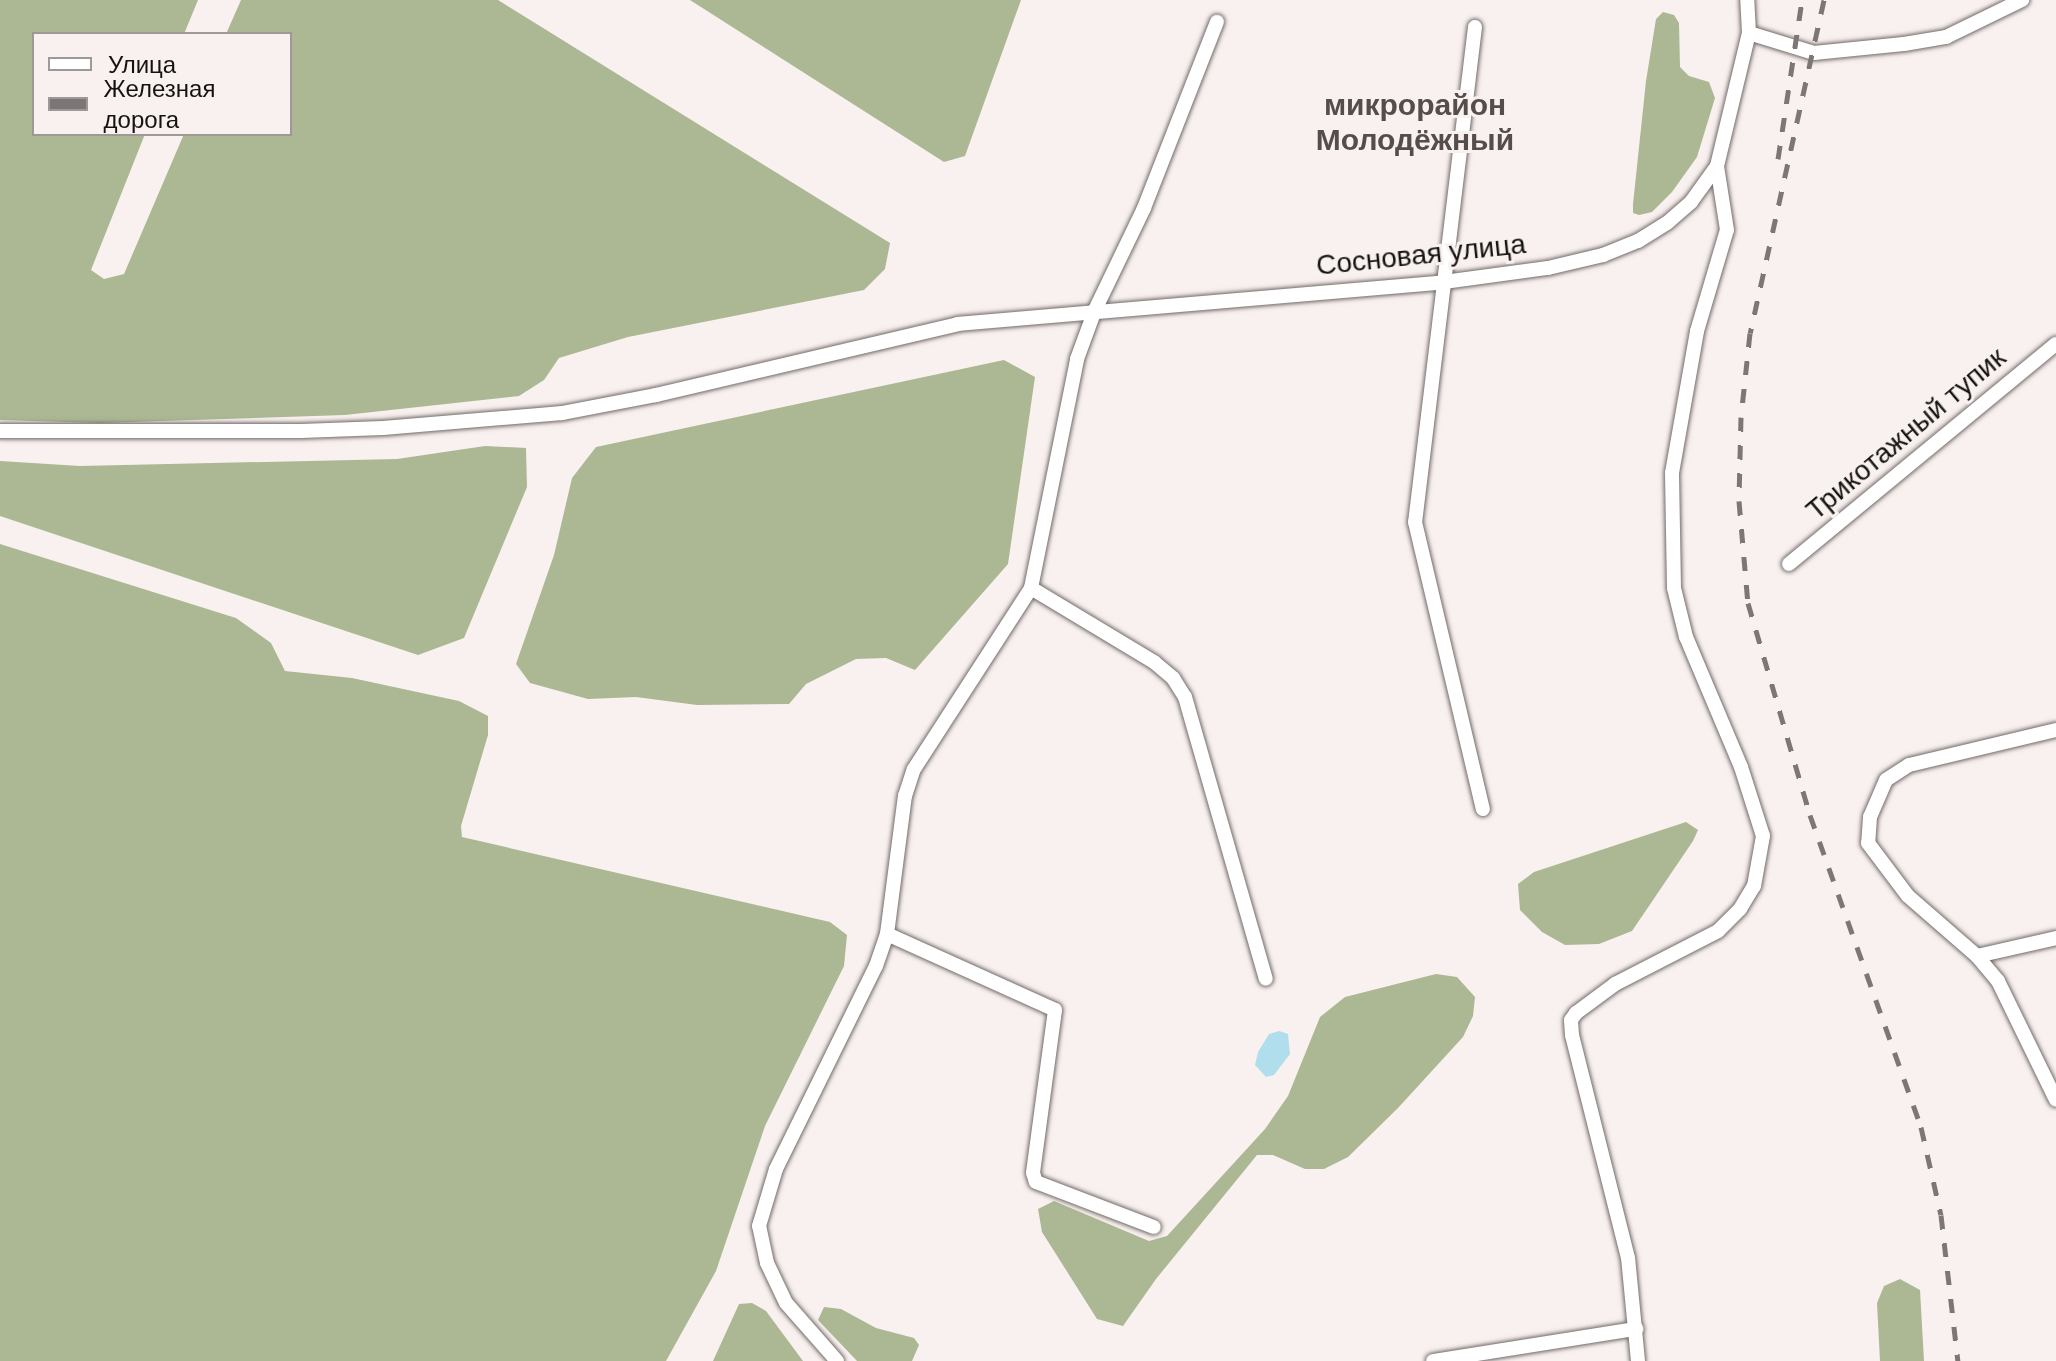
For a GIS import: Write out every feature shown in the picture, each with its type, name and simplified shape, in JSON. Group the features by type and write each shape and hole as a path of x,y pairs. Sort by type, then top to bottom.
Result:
{"street":[{"name":"Сосновая улица","path":"0,431 342,429 562,413 656,395 958,324 1444,282 1548,268 1603,255 1638,241 1691,202 1717,166 1749,33 1747,0"},
{"path":"1749,33 1814,53 1904,44 1946,37 2022,0"},
{"path":"837,1361 786,1303 767,1263 759,1226 776,1169 876,966 887,934 905,796 914,769 1031,588 1077,359 1095,310 1144,208 1217,22"},
{"path":"1475,27 1415,522 1483,809"},
{"path":"1638,1361 1628,1258 1572,1035 1571,1020 1615,984 1718,931 1740,909 1754,886 1763,836 1741,767 1686,637 1674,588 1672,560 1672,473 1683,396 1697,331 1715,281 1727,230 1717,166"},
{"name":"Трикотажный тупик","path":"1789,564 2056,344"},
{"path":"1031,588 1154,662 1173,678 1185,697 1266,979"},
{"path":"2056,730 1909,765 1886,780 1870,817 1868,843 1908,896 1977,956 1998,981 2056,1100"},
{"path":"887,934 1055,1010 1033,1173 1036,1182 1154,1227"},
{"path":"1977,956 2056,938"},
{"path":"1433,1361 1636,1329"}],"green space":[{"path":"0,0 198,0 185,32 32,32 32,136 144,136 91,270 104,279 124,274 183,136 292,136 292,32 227,32 241,0 498,0 890,243 885,269 864,290 628,337 559,358 544,380 519,396 345,415 100,423 0,420"},
{"path":"690,0 1021,0 965,156 944,162"},
{"path":"1663,12 1674,15 1679,23 1680,67 1689,76 1709,82 1715,98 1697,157 1672,192 1652,212 1639,215 1633,213 1633,204 1646,81 1656,19"},
{"path":"1004,360 1035,377 1008,564 915,670 886,658 856,659 806,684 789,704 697,705 636,697 588,699 530,683 516,664 554,555 572,478 596,447"},
{"path":"485,446 526,448 527,487 464,638 418,655 0,516 0,461 80,466 397,459"},
{"path":"0,544 236,618 271,643 285,671 352,678 459,701 488,716 488,735 461,826 462,837 830,922 847,935 844,966 765,1126 716,1271 666,1361 0,1361"},
{"path":"1686,822 1698,830 1693,841 1632,931 1599,944 1565,945 1542,932 1520,910 1518,884 1534,872"},
{"path":"1436,974 1457,977 1475,997 1473,1016 1463,1037 1398,1108 1348,1157 1324,1169 1305,1169 1273,1155 1257,1155 1156,1279 1123,1326 1097,1319 1042,1232 1038,1209 1054,1201 1149,1241 1167,1236 1265,1129 1288,1096 1320,1017 1345,997"},
{"path":"1900,1279 1920,1290 1924,1361 1880,1361 1877,1303 1884,1286"},
{"path":"752,1303 766,1311 803,1361 713,1361 739,1304"},
{"path":"824,1307 841,1309 876,1328 914,1338 919,1345 912,1361 857,1361 818,1320"}],"water":[{"path":"1279,1031 1288,1034 1290,1054 1274,1075 1266,1077 1255,1065 1258,1052 1269,1034"}],"railway":[{"path":"1778,159 1802,0"},
{"path":"1824,0 1750,333 1741,417 1739,501 1748,603 1810,815 1921,1127 1941,1215 1958,1361"}],"district":[{"name":"микрорайон Молодёжный","path":"1415,122"}]}
